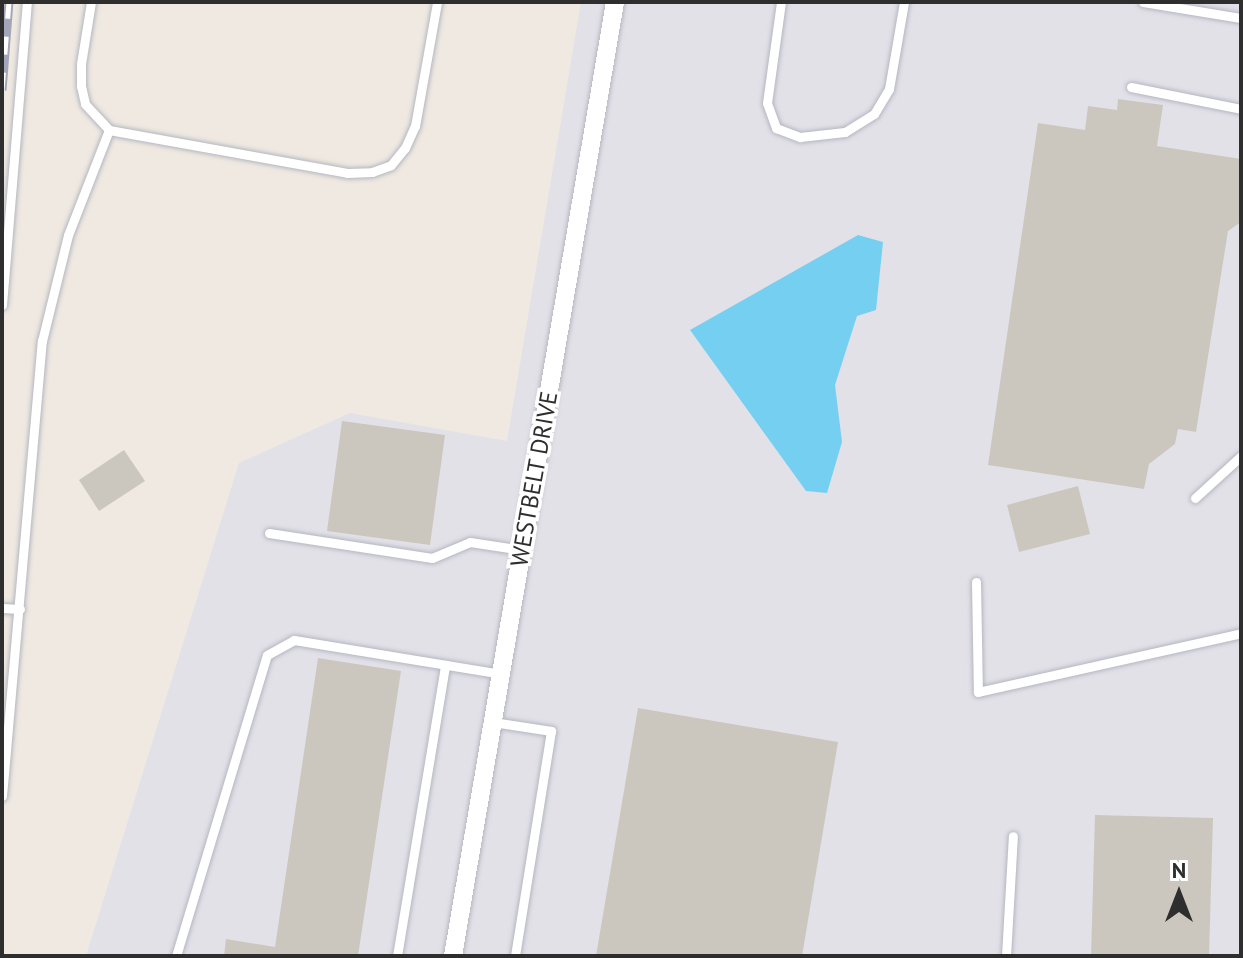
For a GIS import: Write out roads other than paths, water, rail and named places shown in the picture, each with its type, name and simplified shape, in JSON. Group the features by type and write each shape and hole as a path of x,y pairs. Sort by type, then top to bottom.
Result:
{"street":[{"name":"WESTBELT DRIVE","path":"453,956 615,2"}],"lane":[{"path":"2,305 27,2"},
{"path":"91,2 81,64 81,86 85,104 109,130 347,173 372,172 391,165 405,148 415,126 437,2"},
{"path":"781,2 767,103 776,128 800,137 845,132 874,114 889,89 904,2"},
{"path":"1143,2 1241,18"},
{"path":"1131,87 1241,109"},
{"path":"2,796 42,341 68,235 109,130"},
{"path":"1195,498 1241,456"},
{"path":"269,533 432,558 470,542 522,550"},
{"path":"976,582 978,692 1241,633"},
{"path":"2,608 20,609"},
{"path":"176,956 267,655 294,640 501,674"},
{"path":"397,956 445,665"},
{"path":"493,722 551,731 515,956"},
{"path":"1006,956 1013,836"}],"water":[{"path":"858,235 883,242 876,310 857,316 835,385 842,442 827,493 806,491 690,330"}],"railway":[{"path":"2,90 9,2"}]}
